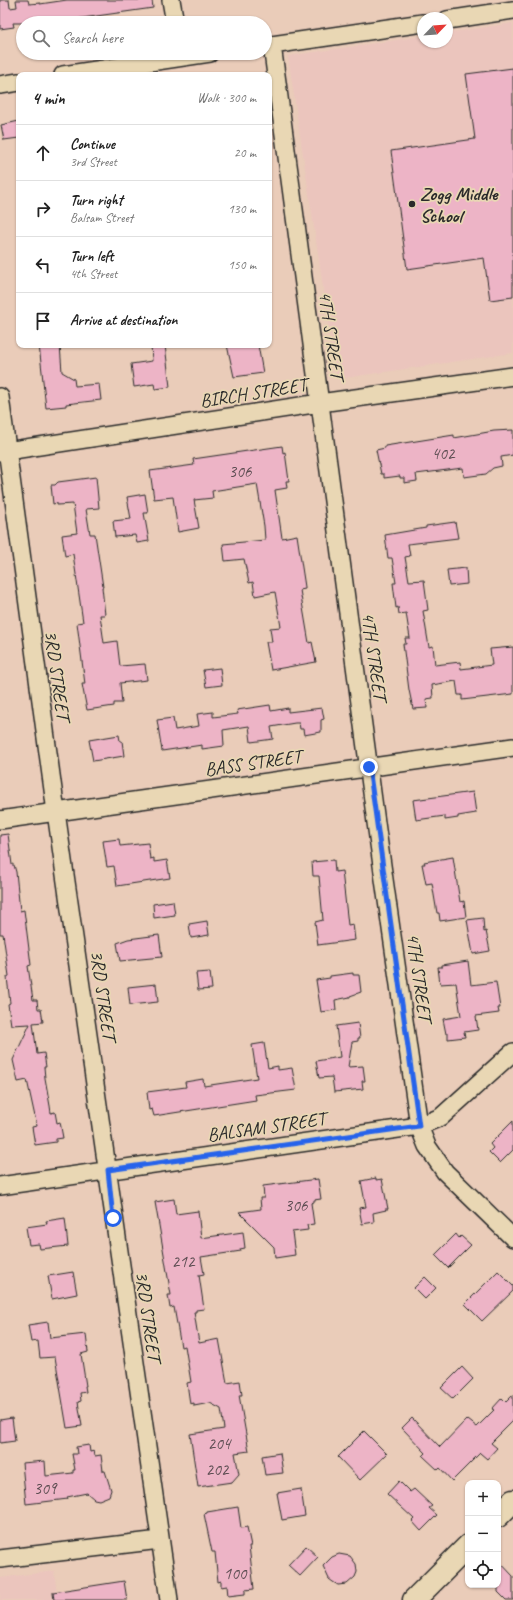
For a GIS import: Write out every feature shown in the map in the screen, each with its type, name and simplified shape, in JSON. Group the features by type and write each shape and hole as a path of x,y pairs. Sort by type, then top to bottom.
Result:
{"main road":[{"path":"501,1513 513,1501"},
{"path":"414,1600 465,1549"}],"street":[{"path":"171,0 174,16"},
{"path":"453,19 513,10"},
{"path":"272,44 417,24"},
{"path":"81,72 151,60"},
{"name":"4TH STREET","path":"270,60 272,72"},
{"name":"4TH STREET","path":"272,73 320,403 419,1126 427,1146 445,1172 513,1238"},
{"path":"0,85 16,82"},
{"name":"BIRCH STREET","path":"4,451 320,403 513,376"},
{"name":"3RD STREET","path":"0,396 4,451 10,475 56,812 108,1170 113,1218 169,1600"},
{"name":"BASS STREET","path":"0,820 513,747"},
{"name":"BALSAM STREET","path":"0,1186 419,1126 442,1117 513,1052"},
{"path":"0,1559 160,1540"}],"shaded area":[{"name":"Zogg Middle School","path":"513,23 513,353 337,379 288,56 417,37 417,48 453,48 453,32"},
{"path":"54,1571 58,1600 0,1600 0,1578"}],"building":[{"path":"0,0 9,0 10,8 17,7 16,0 28,0 29,4 40,4 67,0 152,0 153,8 96,16 16,16 16,23 13,23 14,27 0,29"},
{"path":"513,68 513,297 490,300 484,258 407,269 391,151 475,139 466,74"},
{"path":"16,122 16,138 4,140 1,125"},
{"path":"39,348 60,348 62,372 74,379 75,386 99,384 101,400 46,408"},
{"path":"151,348 165,348 170,387 155,389 154,384 134,387 131,364 152,361"},
{"path":"228,348 259,348 263,373 234,377"},
{"path":"513,430 513,455 501,457 502,466 493,468 486,474 464,477 463,468 416,474 417,481 404,483 404,478 400,478 400,476 384,478 384,474 381,474 376,450 385,448 385,446 454,435 454,438 494,431"},
{"path":"282,446 283,453 285,452 289,481 286,481 287,488 275,490 282,538 297,535 305,587 305,589 300,590 309,643 312,642 316,662 271,670 266,642 272,642 270,628 281,627 275,592 255,596 253,582 249,583 244,559 225,561 223,544 265,540 257,484 212,491 213,498 194,500 199,528 178,532 173,497 154,499 150,471 194,465 193,459"},
{"path":"96,477 99,508 86,509 90,534 95,534 103,587 105,615 100,615 104,643 117,641 120,666 145,664 147,680 120,683 122,703 114,703 114,706 87,710 82,684 85,684 77,623 83,622 73,554 65,556 62,535 77,533 73,504 53,504 51,485 55,485 58,482"},
{"path":"145,494 148,513 144,513 149,541 137,543 135,535 115,537 113,521 131,519 127,497"},
{"path":"455,522 458,538 408,544 410,556 405,557 409,581 424,580 428,610 423,611 429,647 433,646 435,665 460,662 461,669 492,665 490,649 513,647 513,694 462,700 462,695 458,695 456,681 432,685 433,698 426,699 427,708 413,709 403,644 406,644 405,638 410,638 406,613 399,614 398,607 396,608 393,583 396,583 392,558 388,558 385,535 426,528 426,526"},
{"path":"466,568 467,584 449,586 447,570"},
{"path":"220,668 222,685 206,687 203,670"},
{"path":"270,705 271,711 288,708 288,712 322,708 324,719 321,720 321,732 304,735 303,729 300,729 299,723 295,723 271,727 273,739 251,742 249,726 223,730 224,746 202,749 202,745 162,751 157,720 173,718 175,730 199,726 197,714 213,712 213,717 238,714 237,710"},
{"path":"119,735 120,741 122,741 124,756 93,761 89,740"},
{"path":"473,792 476,813 445,820 445,816 416,820 413,800"},
{"path":"8,834 12,865 14,865 16,872 20,911 24,910 31,965 28,966 33,1000 37,1000 38,1009 41,1009 43,1022 33,1023 37,1054 44,1053 46,1067 44,1067 45,1078 51,1113 55,1112 57,1123 60,1122 63,1138 56,1139 56,1142 35,1145 32,1127 37,1126 27,1080 18,1082 13,1060 30,1024 11,1025 8,1004 10,1003 7,977 9,976 3,934 0,934 0,835"},
{"path":"119,839 120,846 148,843 150,859 154,858 154,862 167,860 170,878 117,886 114,866 107,867 103,841"},
{"path":"453,857 460,902 464,901 466,917 440,921 439,913 437,913 432,883 426,884 422,864 425,864 424,862"},
{"path":"334,860 335,872 342,871 348,925 353,924 355,940 318,945 315,922 323,920 319,876 313,876 312,862"},
{"path":"173,901 175,915 154,918 153,904"},
{"path":"483,918 484,932 486,931 490,951 473,954 467,920"},
{"path":"207,921 209,935 191,938 189,924"},
{"path":"159,935 162,957 120,961 117,943 128,939"},
{"path":"468,961 471,985 496,982 500,1008 498,1008 499,1013 476,1016 478,1030 464,1032 465,1037 448,1039 448,1034 446,1034 443,1019 461,1016 456,983 440,984 438,967"},
{"path":"210,972 212,989 198,990 196,973"},
{"path":"353,973 353,975 359,975 361,992 350,997 335,1000 336,1010 321,1012 316,980 330,978 330,976"},
{"path":"156,984 158,1002 130,1005 128,987"},
{"path":"358,1023 360,1038 358,1038 358,1041 352,1042 348,1067 363,1066 365,1081 362,1081 363,1089 334,1092 332,1077 319,1078 316,1061 340,1057 336,1026"},
{"path":"264,1043 268,1068 278,1066 278,1070 292,1068 296,1090 255,1095 256,1100 154,1116 152,1109 149,1110 147,1092 186,1087 185,1082 203,1079 204,1086 257,1078 252,1045"},
{"path":"513,1121 513,1150 500,1163 489,1152 493,1148 490,1144"},
{"path":"376,1178 376,1180 382,1179 388,1209 373,1213 374,1222 362,1224 359,1208 366,1207 361,1181"},
{"path":"318,1179 321,1199 314,1200 314,1202 311,1203 314,1224 307,1225 308,1230 292,1232 295,1255 275,1258 274,1247 239,1212 261,1209 260,1198 264,1198 263,1186"},
{"path":"174,1199 176,1214 198,1211 201,1238 243,1232 245,1248 240,1249 241,1251 201,1257 204,1274 199,1275 204,1309 196,1310 196,1312 194,1312 199,1343 219,1339 227,1383 240,1381 242,1395 239,1395 249,1451 235,1453 239,1474 232,1482 198,1487 190,1434 224,1429 221,1409 210,1403 194,1406 194,1403 190,1404 187,1383 191,1382 185,1346 181,1347 174,1307 170,1308 168,1295 171,1295 155,1202"},
{"path":"65,1218 68,1246 40,1249 39,1244 29,1245 26,1227 47,1224 46,1221"},
{"path":"456,1234 459,1238 461,1236 471,1245 448,1268 435,1255"},
{"path":"498,1271 513,1286 513,1291 482,1321 465,1304"},
{"path":"73,1272 77,1294 52,1299 48,1276"},
{"path":"425,1277 436,1288 425,1299 414,1288"},
{"path":"48,1322 50,1338 86,1334 88,1352 81,1354 86,1392 80,1393 81,1401 78,1402 82,1426 67,1428 55,1357 40,1358 38,1341 31,1342 28,1325"},
{"path":"462,1367 473,1379 453,1399 441,1388"},
{"path":"513,1395 513,1421 491,1443 497,1448 487,1459 480,1453 452,1481 440,1468 438,1470 423,1456 426,1453 402,1428 412,1418 440,1447 466,1420 477,1427 494,1410 492,1409 502,1398 506,1402"},
{"path":"12,1418 15,1441 0,1443 0,1420"},
{"path":"364,1431 387,1454 360,1480 338,1457"},
{"path":"89,1445 90,1452 94,1451 95,1456 101,1455 103,1471 105,1471 111,1490 109,1496 99,1500 94,1499 87,1493 67,1497 68,1499 26,1504 22,1463 45,1461 46,1476 73,1473 73,1470 75,1470 72,1454 77,1454 76,1447"},
{"path":"280,1453 283,1473 265,1475 262,1456"},
{"path":"399,1481 410,1492 414,1489 432,1506 429,1508 437,1515 421,1531 412,1521 414,1519 387,1494"},
{"path":"301,1489 305,1516 282,1520 277,1493"},
{"path":"238,1507 241,1528 247,1527 251,1546 249,1546 254,1589 245,1590 245,1594 228,1596 227,1586 221,1587 221,1581 218,1582 215,1552 212,1552 204,1514 207,1512"},
{"path":"306,1546 318,1557 300,1576 288,1565"},
{"path":"339,1554 350,1556 356,1564 357,1572 355,1577 347,1584 338,1585 329,1579 323,1566 332,1557"},
{"path":"501,1563 513,1576 513,1600 506,1600 498,1592 498,1588 501,1588"},
{"path":"124,1581 127,1600 54,1600 53,1592"}],"place":[{"name":"Zogg Middle School","path":"412,204"}],"route":[{"path":"113,1218 108,1170 419,1126 369,767"}]}
